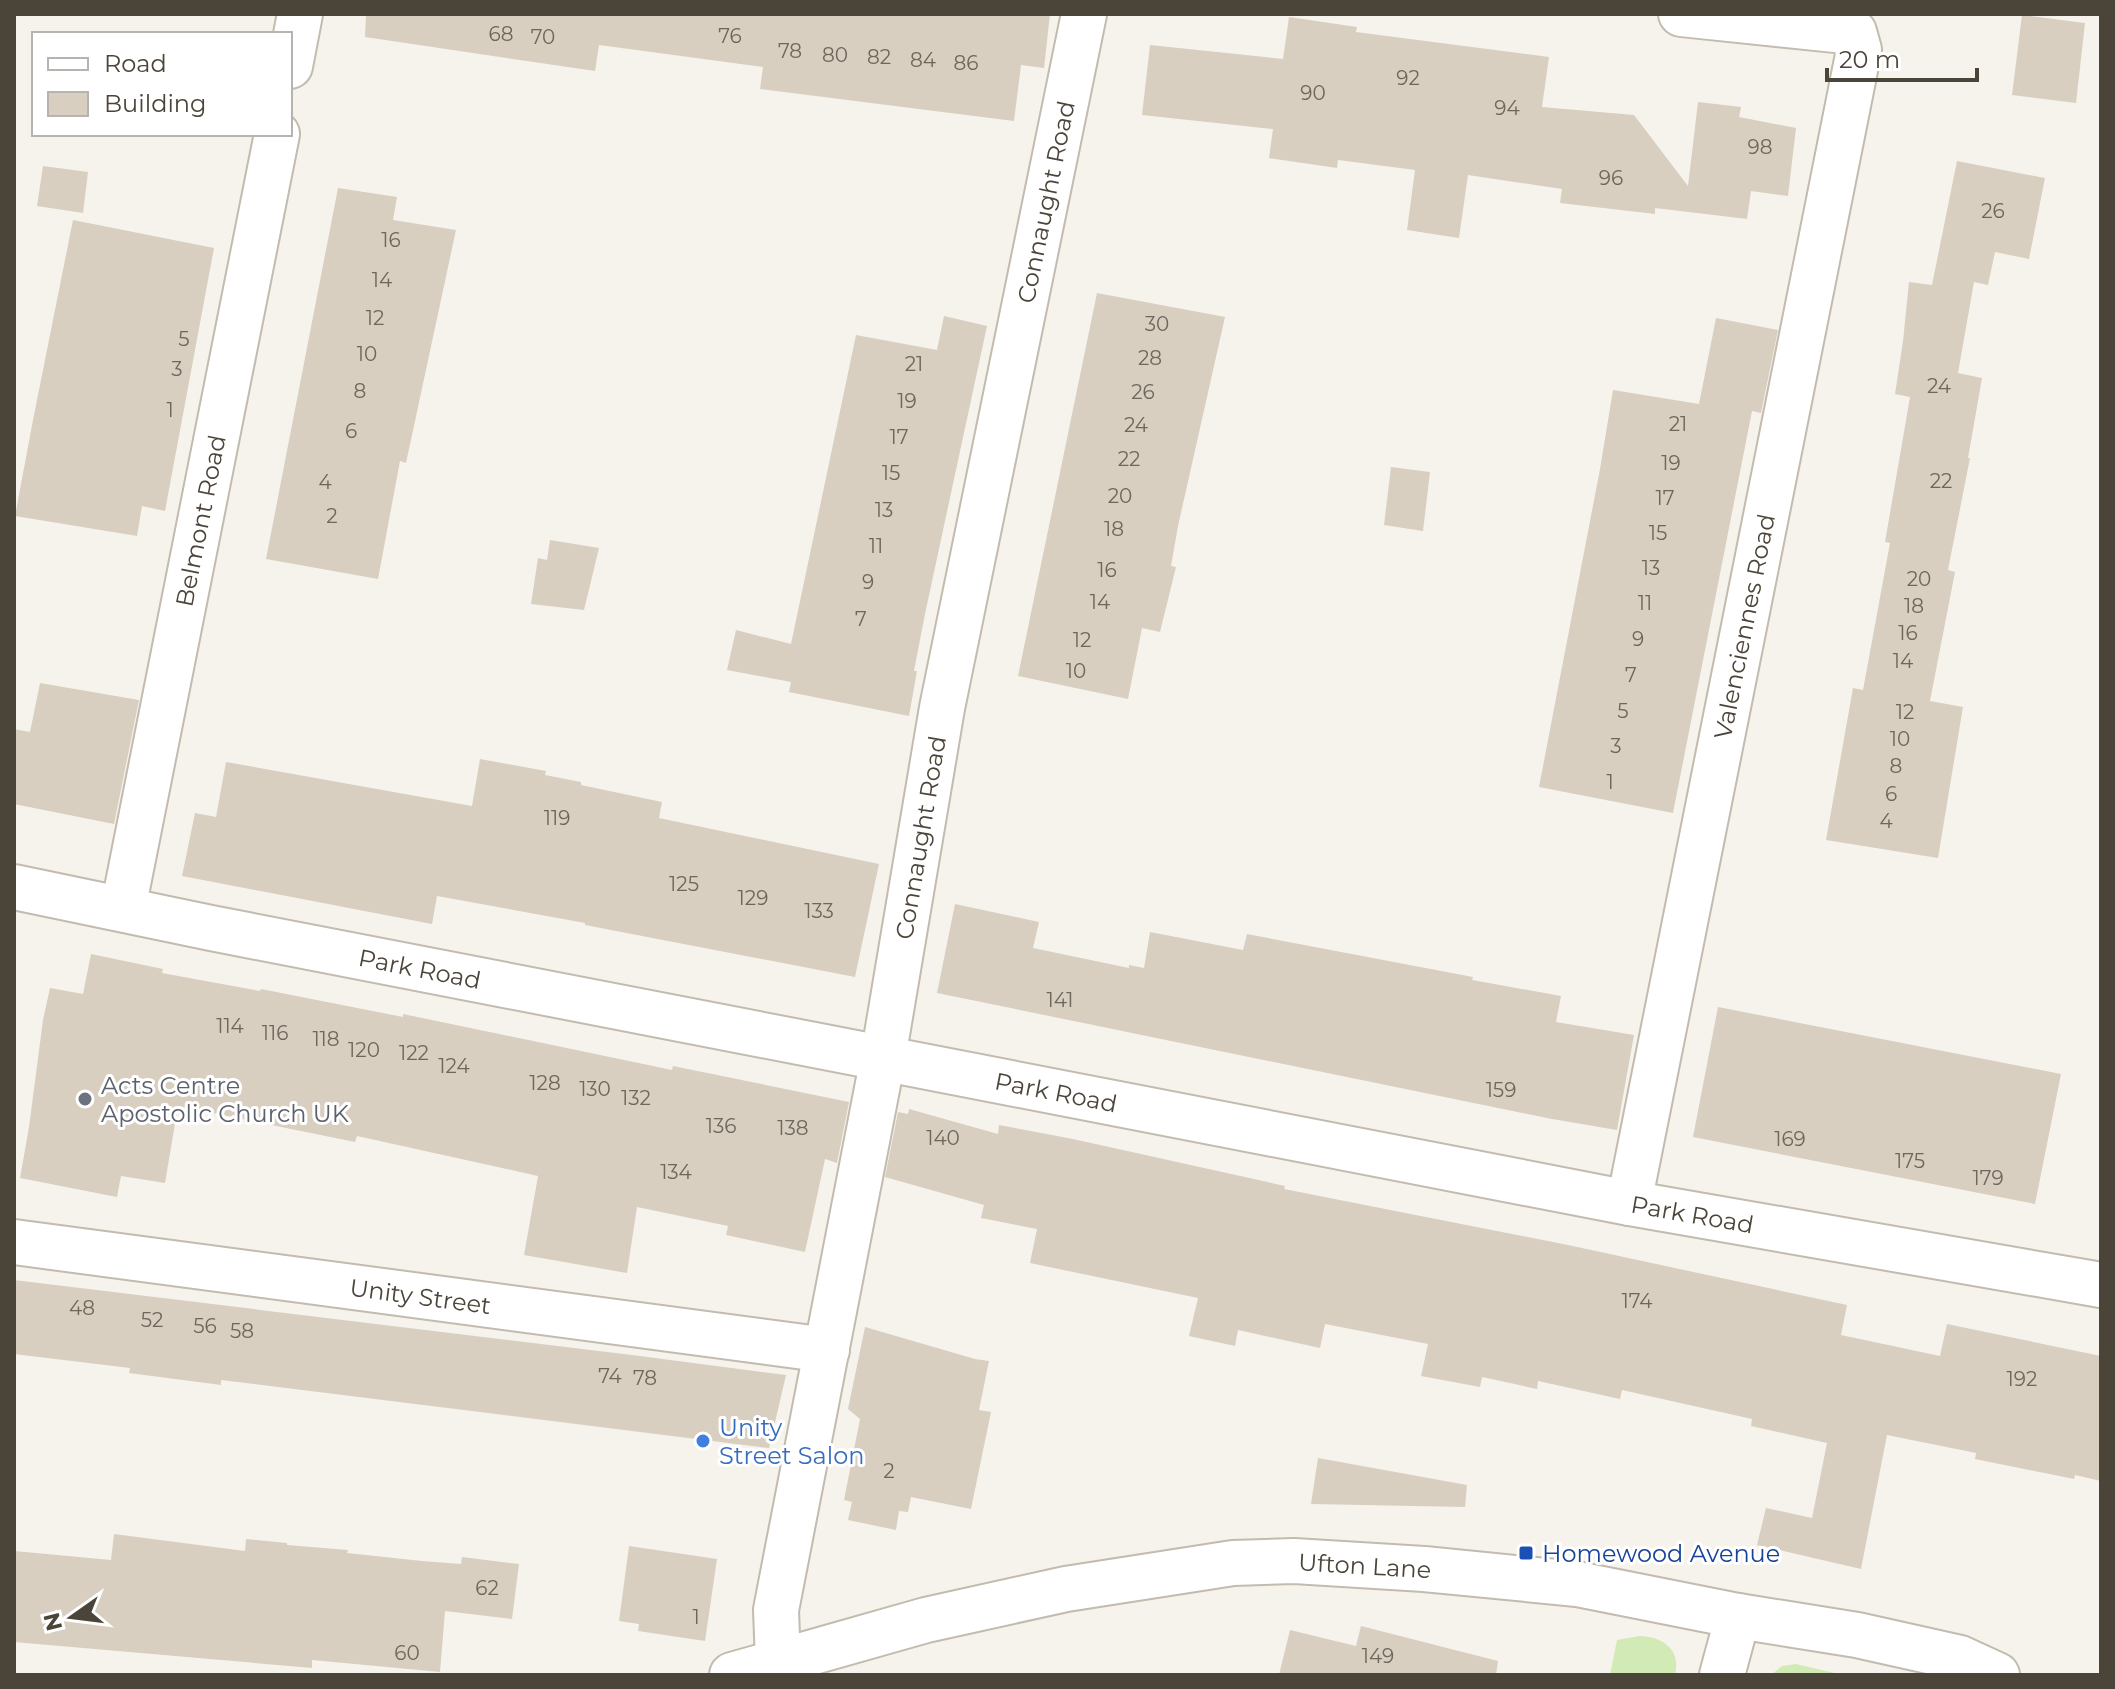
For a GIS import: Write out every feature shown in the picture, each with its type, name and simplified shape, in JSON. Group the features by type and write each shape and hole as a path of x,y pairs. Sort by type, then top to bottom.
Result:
{"street":[{"path":"292,56 300,14"},
{"name":"Connaught Road","path":"778,1662 776,1610 883,1058 942,708 1084,14"},
{"name":"Valenciennes Road","path":"1629,1203 1859,50 1854,32 1681,14"},
{"name":"Belmont Road","path":"123,909 277,136"},
{"name":"Park Road","path":"14,887 211,928 1629,1203 2101,1285"},
{"name":"Unity Street","path":"14,1242 827,1350"},
{"name":"Ufton Lane","path":"732,1675 926,1620 1066,1589 1233,1563 1294,1561 1424,1569 1577,1584 1738,1616 1857,1635 1960,1658 1997,1675"},
{"path":"1722,1675 1738,1616"}],"green space":[{"path":"1640,1636 1663,1642 1673,1651 1675,1675 1610,1675 1617,1640"},
{"path":"1796,1664 1843,1675 1771,1675 1782,1666"}],"building":[{"path":"366,14 1050,14 1044,68 1021,65 1014,121 760,89 763,67 599,45 595,71 365,37"},
{"path":"2022,15 2085,23 2076,103 2012,95"},
{"path":"1289,17 1357,27 1356,32 1549,57 1542,107 1634,115 1688,186 1698,102 1741,107 1739,117 1796,128 1788,196 1751,191 1747,219 1655,208 1655,214 1560,203 1562,189 1468,175 1459,238 1407,230 1415,170 1338,160 1337,168 1269,158 1273,129 1142,115 1150,45 1283,59"},
{"path":"1957,161 2045,178 2029,259 1995,252 1988,285 1974,282 1958,373 1982,378 1948,570 1955,572 1930,701 1963,707 1938,858 1826,840 1853,688 1863,690 1890,543 1885,542 1910,397 1895,394 1909,282 1932,285"},
{"path":"43,166 88,172 83,213 37,206"},
{"path":"338,188 397,197 393,220 456,230 406,463 400,461 378,579 266,559"},
{"path":"73,220 214,248 165,511 142,506 137,536 15,516"},
{"path":"1097,293 1225,317 1178,526 1171,566 1176,567 1160,632 1142,628 1128,699 1018,676"},
{"path":"944,316 987,326 925,614 909,716 789,692 791,682 727,670 736,630 791,644 856,335 937,350"},
{"path":"1716,318 1778,330 1761,413 1752,411 1673,813 1539,787 1613,390 1699,404"},
{"path":"1391,467 1430,472 1423,531 1384,525"},
{"path":"550,540 599,548 584,610 531,604 538,558 547,560"},
{"path":"40,683 139,700 114,824 14,804 14,729 30,732"},
{"path":"480,759 546,771 545,775 581,782 581,785 662,802 659,818 879,864 855,977 437,896 432,924 182,876 195,813 216,817 226,762 472,806"},
{"path":"955,904 1039,922 1033,948 1129,968 1129,965 1144,968 1150,932 1243,950 1247,934 1561,996 1556,1022 1634,1035 1617,1130 937,993"},
{"path":"91,954 163,969 162,973 403,1017 403,1014 672,1070 673,1066 849,1102 837,1163 825,1159 805,1252 726,1235 728,1226 637,1207 627,1273 524,1255 538,1176 357,1136 355,1142 178,1106 165,1183 121,1176 117,1197 20,1178 50,988 83,994"},
{"path":"1718,1007 2061,1074 2035,1204 1693,1137"},
{"path":"909,1109 998,1134 999,1125 1073,1139 1285,1186 1284,1189 1568,1245 1847,1305 1841,1335 1940,1356 1947,1324 2101,1356 2101,1481 2075,1475 2074,1479 1975,1459 1976,1453 1887,1435 1861,1569 1757,1545 1766,1508 1812,1518 1827,1443 1751,1426 1752,1419 1622,1390 1620,1399 1538,1381 1537,1389 1482,1377 1480,1387 1421,1376 1428,1344 1325,1324 1320,1348 1238,1330 1235,1346 1189,1336 1198,1298 1030,1263 1037,1229 981,1218 984,1205 885,1177 898,1112 908,1114"},
{"path":"14,1280 786,1375 769,1448 221,1380 221,1385 129,1373 130,1368 14,1354"},
{"path":"865,1327 989,1361 979,1410 991,1412 971,1509 911,1497 908,1512 899,1511 896,1530 848,1520 852,1502 844,1500 860,1419 848,1409"},
{"path":"1318,1458 1467,1485 1465,1507 1311,1504"},
{"path":"114,1534 245,1551 246,1539 422,1561 461,1564 462,1557 519,1564 512,1619 445,1611 440,1672 312,1660 312,1668 14,1642 14,1551 111,1560"},
{"path":"629,1546 717,1559 705,1641 638,1631 639,1624 619,1621"},
{"path":"1361,1626 1498,1661 1496,1675 1279,1675 1290,1630 1356,1646"}],"place":[{"name":"Acts Centre Apostolic Church UK","path":"85,1099"},
{"name":"Unity Street Salon","path":"703,1441"},
{"name":"Homewood Avenue","path":"1526,1553"}]}
